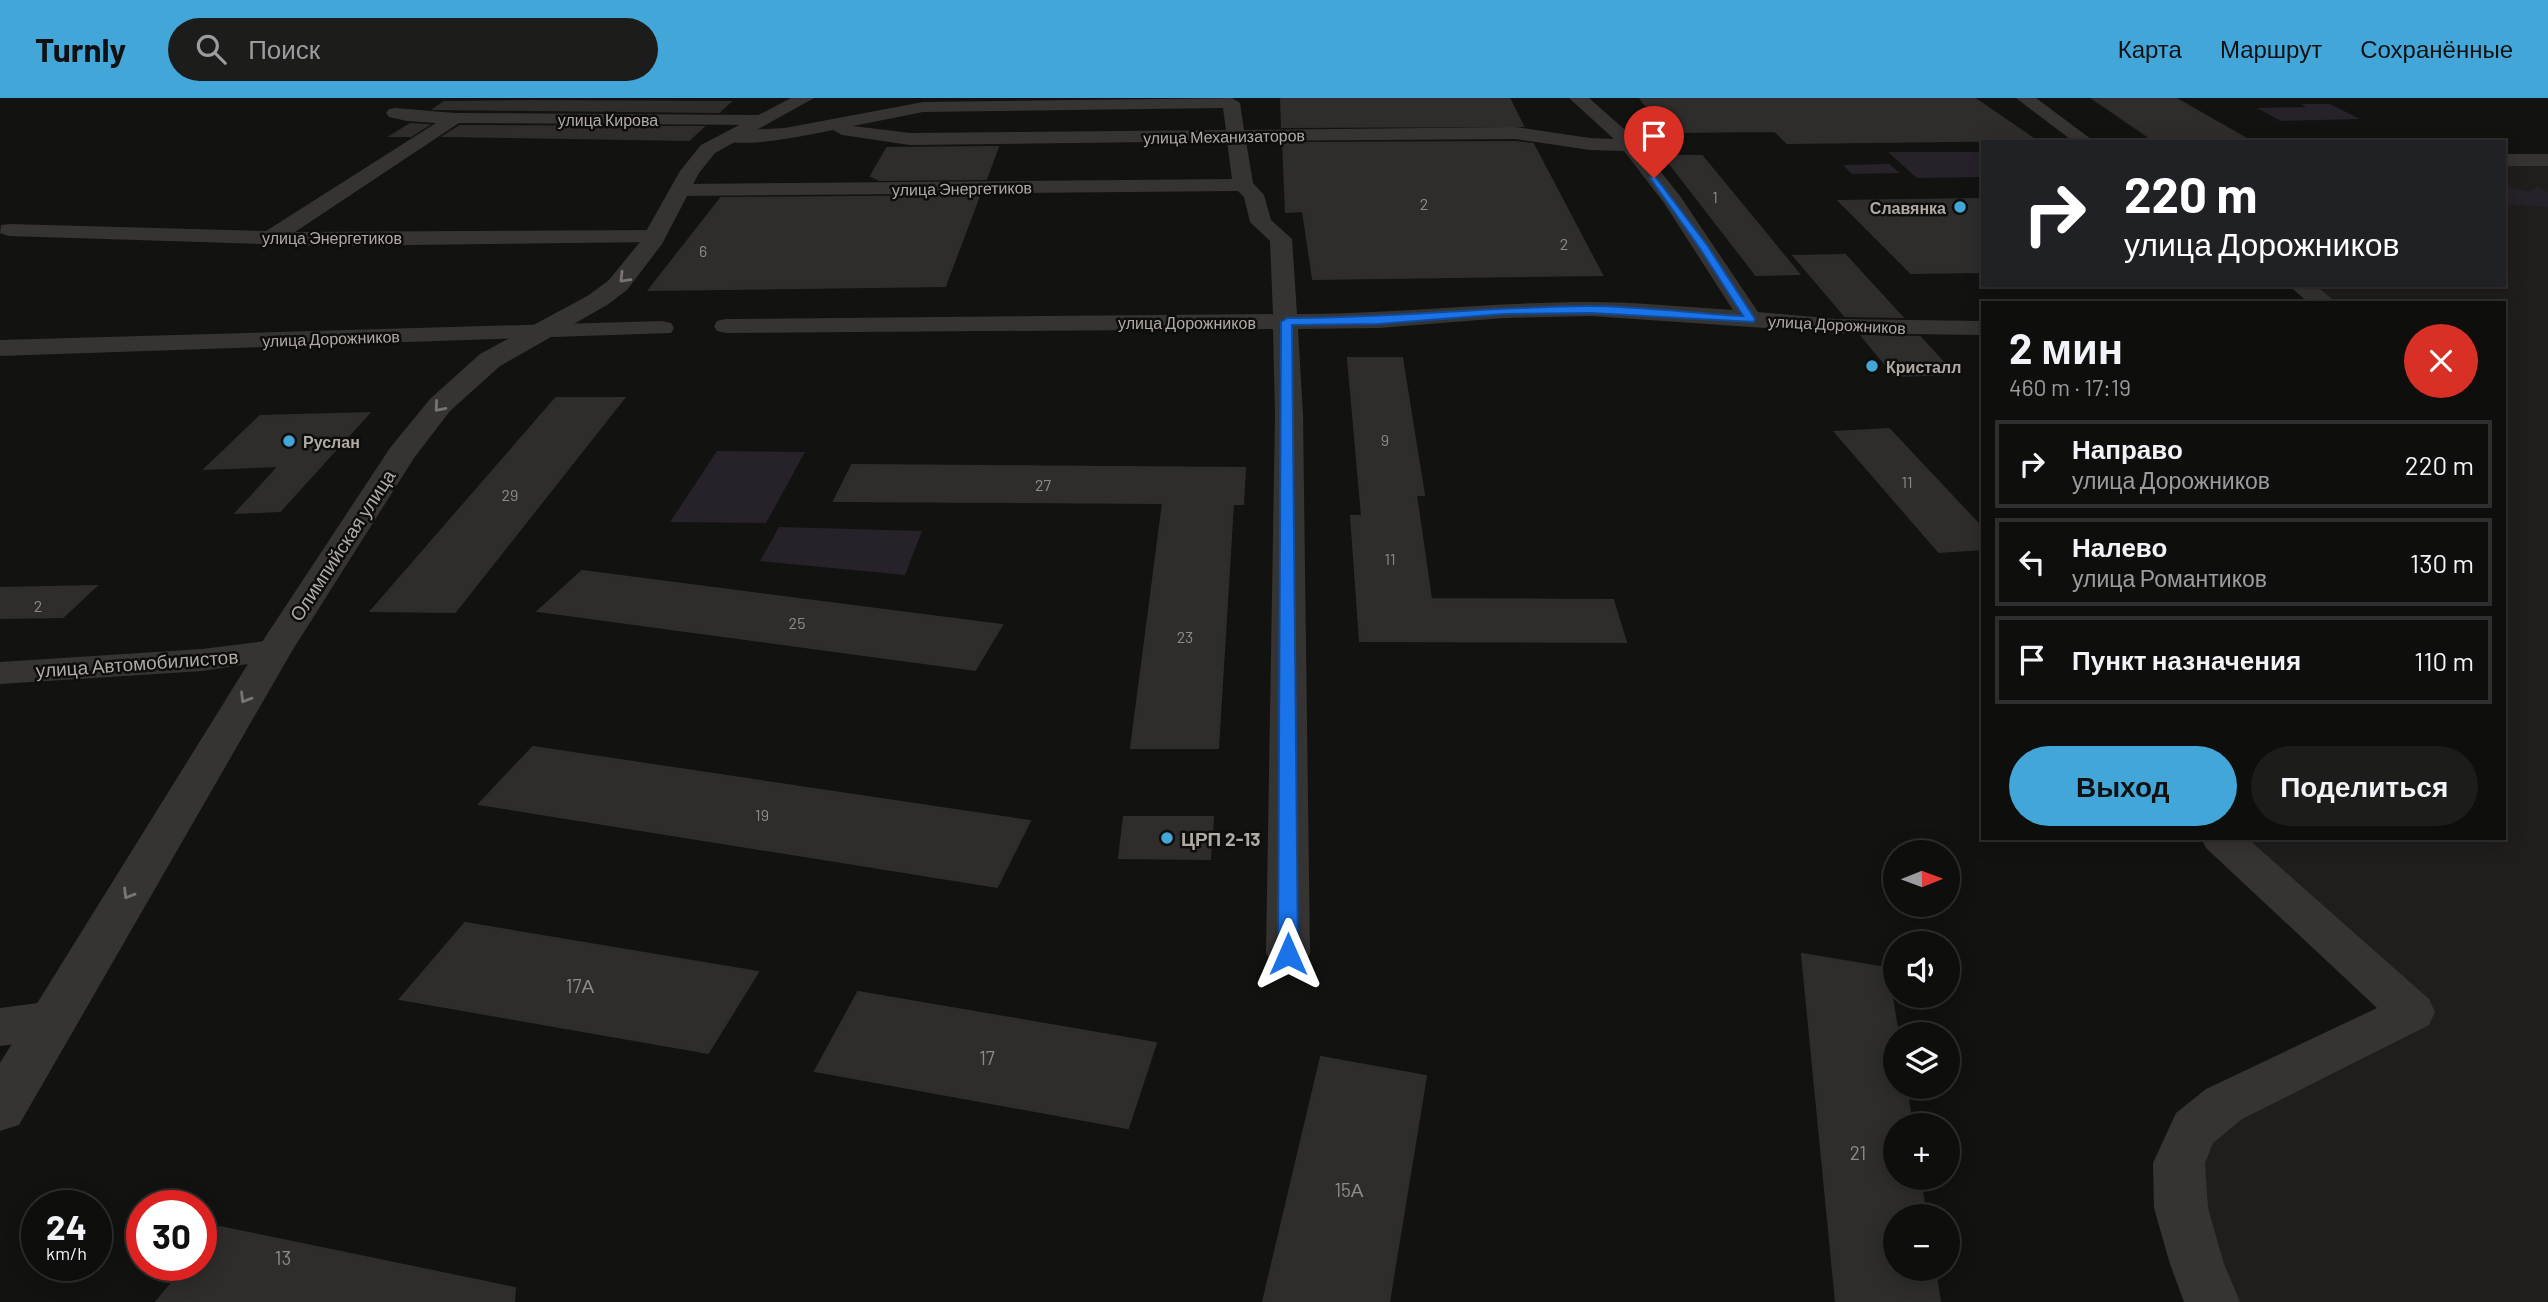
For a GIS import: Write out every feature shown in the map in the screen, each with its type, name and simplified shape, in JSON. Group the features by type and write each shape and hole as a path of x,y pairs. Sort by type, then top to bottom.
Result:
{"street":[{"path":"1578,98 1602,116 1629,145 1703,247 1750,319"},
{"path":"2025,98 2083,140"},
{"path":"728,137 768,136 812,112 923,107 1231,103 1243,185 1254,195 1261,222 1281,239 1287,322 1288,954"},
{"name":"улица Механизаторов","path":"812,112 910,139 1527,134 1590,144 1629,145"},
{"name":"Олимпийская улица","path":"0,1109 274,651 374,494 440,405 490,360 598,300 618,285 655,235 698,160 708,149 760,120 812,112"},
{"name":"улица Кирова","path":"395,113 455,118 760,120"},
{"path":"271,238 455,118"},
{"path":"2506,160 2548,160"},
{"name":"улица Энергетиков","path":"681,190 1243,185"},
{"name":"улица Энергетиков","path":"9,230 271,238 655,235"},
{"path":"2302,287 2322,301"},
{"name":"улица Дорожников","path":"726,327 1379,321 1504,311 1591,309 1837,326 1981,328"},
{"name":"улица Дорожников","path":"0,348 662,328"},
{"name":"улица Автомобилистов","path":"0,673 202,660 274,651"},
{"path":"2212,1302 2197,1264 2181,1208 2179,1163 2194,1129 2224,1104 2412,1012 2223,840"},
{"path":"0,1027 54,1020"}],"shaded area":[{"path":"2301,104 2330,104 2360,119 2281,121 2257,108 2306,107"},
{"path":"1888,152 1981,153 1981,177 1917,178"},
{"path":"2506,160 2548,160 2548,1302 2212,1302 2194,1129 2411,1012 2223,840 2506,840 2506,301 2322,301 2302,287 2506,287"},
{"path":"1889,164 1900,173 1852,174 1843,165"},
{"path":"2506,186 2530,192 2537,187 2548,192 2548,207 2506,204"},
{"path":"717,451 805,452 766,523 670,522"},
{"path":"779,527 922,531 905,575 760,561"}],"building":[{"path":"1281,98 1509,98 1523,126 1282,127"},
{"path":"1640,98 1974,98 2035,140 1787,143 1775,131 1666,132"},
{"path":"2092,98 2175,98 2248,140 2153,140"},
{"path":"444,102 730,102 719,112 434,109"},
{"path":"410,124 428,125 411,136 391,136"},
{"path":"460,126 703,127 689,140 444,136"},
{"path":"1283,143 1533,144 1602,275 1313,279 1303,211 1286,212"},
{"path":"998,147 986,179 880,180 871,176 887,148"},
{"path":"1664,156 1702,156 1799,274 1756,275"},
{"path":"979,196 945,286 649,290 721,198"},
{"path":"1981,199 1981,272 1911,273 1839,201"},
{"path":"1845,255 1902,317 1845,316 1794,256"},
{"path":"1862,336 1920,337 1954,374 1895,376"},
{"path":"1348,358 1402,358 1424,495 1416,495 1431,599 1613,600 1626,642 1360,641 1351,516 1362,516"},
{"path":"556,398 624,398 455,612 371,611"},
{"name":"Руслан","path":"369,413 280,511 236,513 279,466 205,469 260,416"},
{"path":"1889,429 1981,527 1981,549 1939,552 1835,432"},
{"path":"852,465 1245,468 1243,504 1233,504 1218,748 1131,748 1163,503 834,501"},
{"path":"582,571 1002,625 975,670 538,611"},
{"path":"96,586 63,617 0,618 0,588"},
{"path":"533,747 1030,821 997,887 479,804"},
{"name":"ЦРП 2-13","path":"1124,817 1213,817 1210,859 1119,858"},
{"path":"465,923 758,972 708,1053 400,999"},
{"path":"1802,954 1883,967 1883,1008 1894,1008 1896,1022 1883,1022 1883,1099 1908,1099 1910,1113 1883,1113 1883,1190 1922,1190 1924,1204 1883,1204 1883,1281 1937,1281 1940,1302 1836,1302"},
{"path":"858,992 1156,1043 1128,1128 815,1071"},
{"path":"1321,1057 1426,1076 1389,1302 1263,1302"},
{"path":"220,1227 515,1288 514,1302 156,1302 174,1281 217,1281 217,1230"}],"place":[{"name":"Славянка","path":"1960,207"},
{"name":"Кристалл","path":"1872,366"},
{"name":"Руслан","path":"289,441"},
{"name":"ЦРП 2-13","path":"1167,838"}],"route":[{"path":"1288,954 1287,322 1379,321 1504,311 1591,309 1750,319 1654,178"}]}
